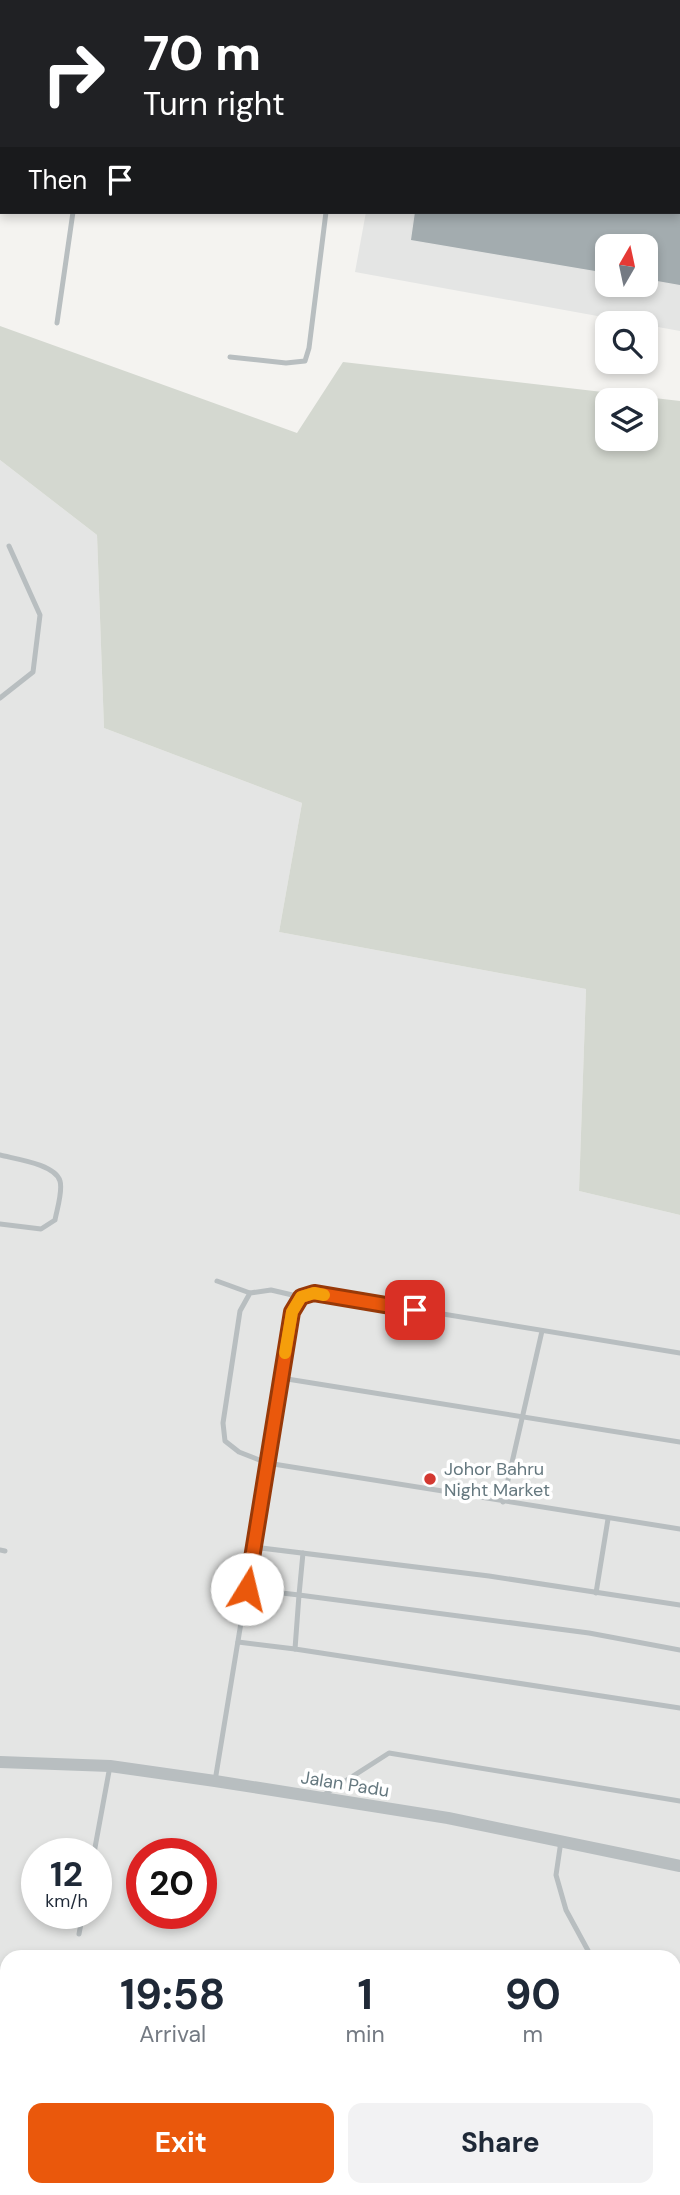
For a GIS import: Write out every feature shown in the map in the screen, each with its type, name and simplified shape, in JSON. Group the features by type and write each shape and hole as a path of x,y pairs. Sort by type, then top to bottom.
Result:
{"street":[{"name":"Jalan Padu","path":"0,1762 110,1766 215,1781 448,1818 680,1866"}],"lane":[{"path":"57,323 73,214"},
{"path":"230,357 286,363 305,361 327,214"},
{"path":"0,698 33,672 40,615 9,546"},
{"path":"0,1155 42,1166 55,1173 61,1182 55,1220 41,1229 0,1224"},
{"path":"217,1281 250,1293 271,1290 301,1297 314,1293 680,1353"},
{"path":"250,1293 240,1311 223,1423 225,1441 239,1452 267,1463 680,1529"},
{"path":"215,1781 292,1312 301,1297"},
{"path":"503,1502 541,1331"},
{"path":"281,1378 680,1442"},
{"path":"596,1593 608,1519"},
{"path":"253,1547 489,1576 680,1605"},
{"path":"295,1649 303,1553"},
{"path":"247,1589 589,1633 680,1650"},
{"path":"238,1642 680,1708"},
{"path":"320,1798 389,1753 680,1801"},
{"path":"97,1838 110,1766"},
{"path":"561,1841 556,1875 565,1910 588,1950"},
{"path":"79,1934 80,1929"}],"shaded area":[{"path":"366,214 680,214 680,331 658,327 658,311 595,311 595,316 355,272"},
{"path":"0,326 297,433 343,362 595,391 595,451 658,451 658,398 680,401 680,1215 579,1191 586,989 279,932 302,803 104,728 97,535 0,460"},
{"path":"0,460 97,535 104,728 302,803 279,932 586,989 579,1191 680,1215 680,1950 0,1950"}],"building":[{"path":"415,214 680,214 680,285 658,281 658,234 595,234 595,271 411,240"}],"slow traffic":[{"path":"285,1353 292,1312 301,1297 314,1293 324,1295"}],"place":[{"name":"Johor Bahru Night Market","path":"430,1479"}],"route":[{"path":"247,1589 292,1312 301,1297 314,1293 415,1310"}]}
